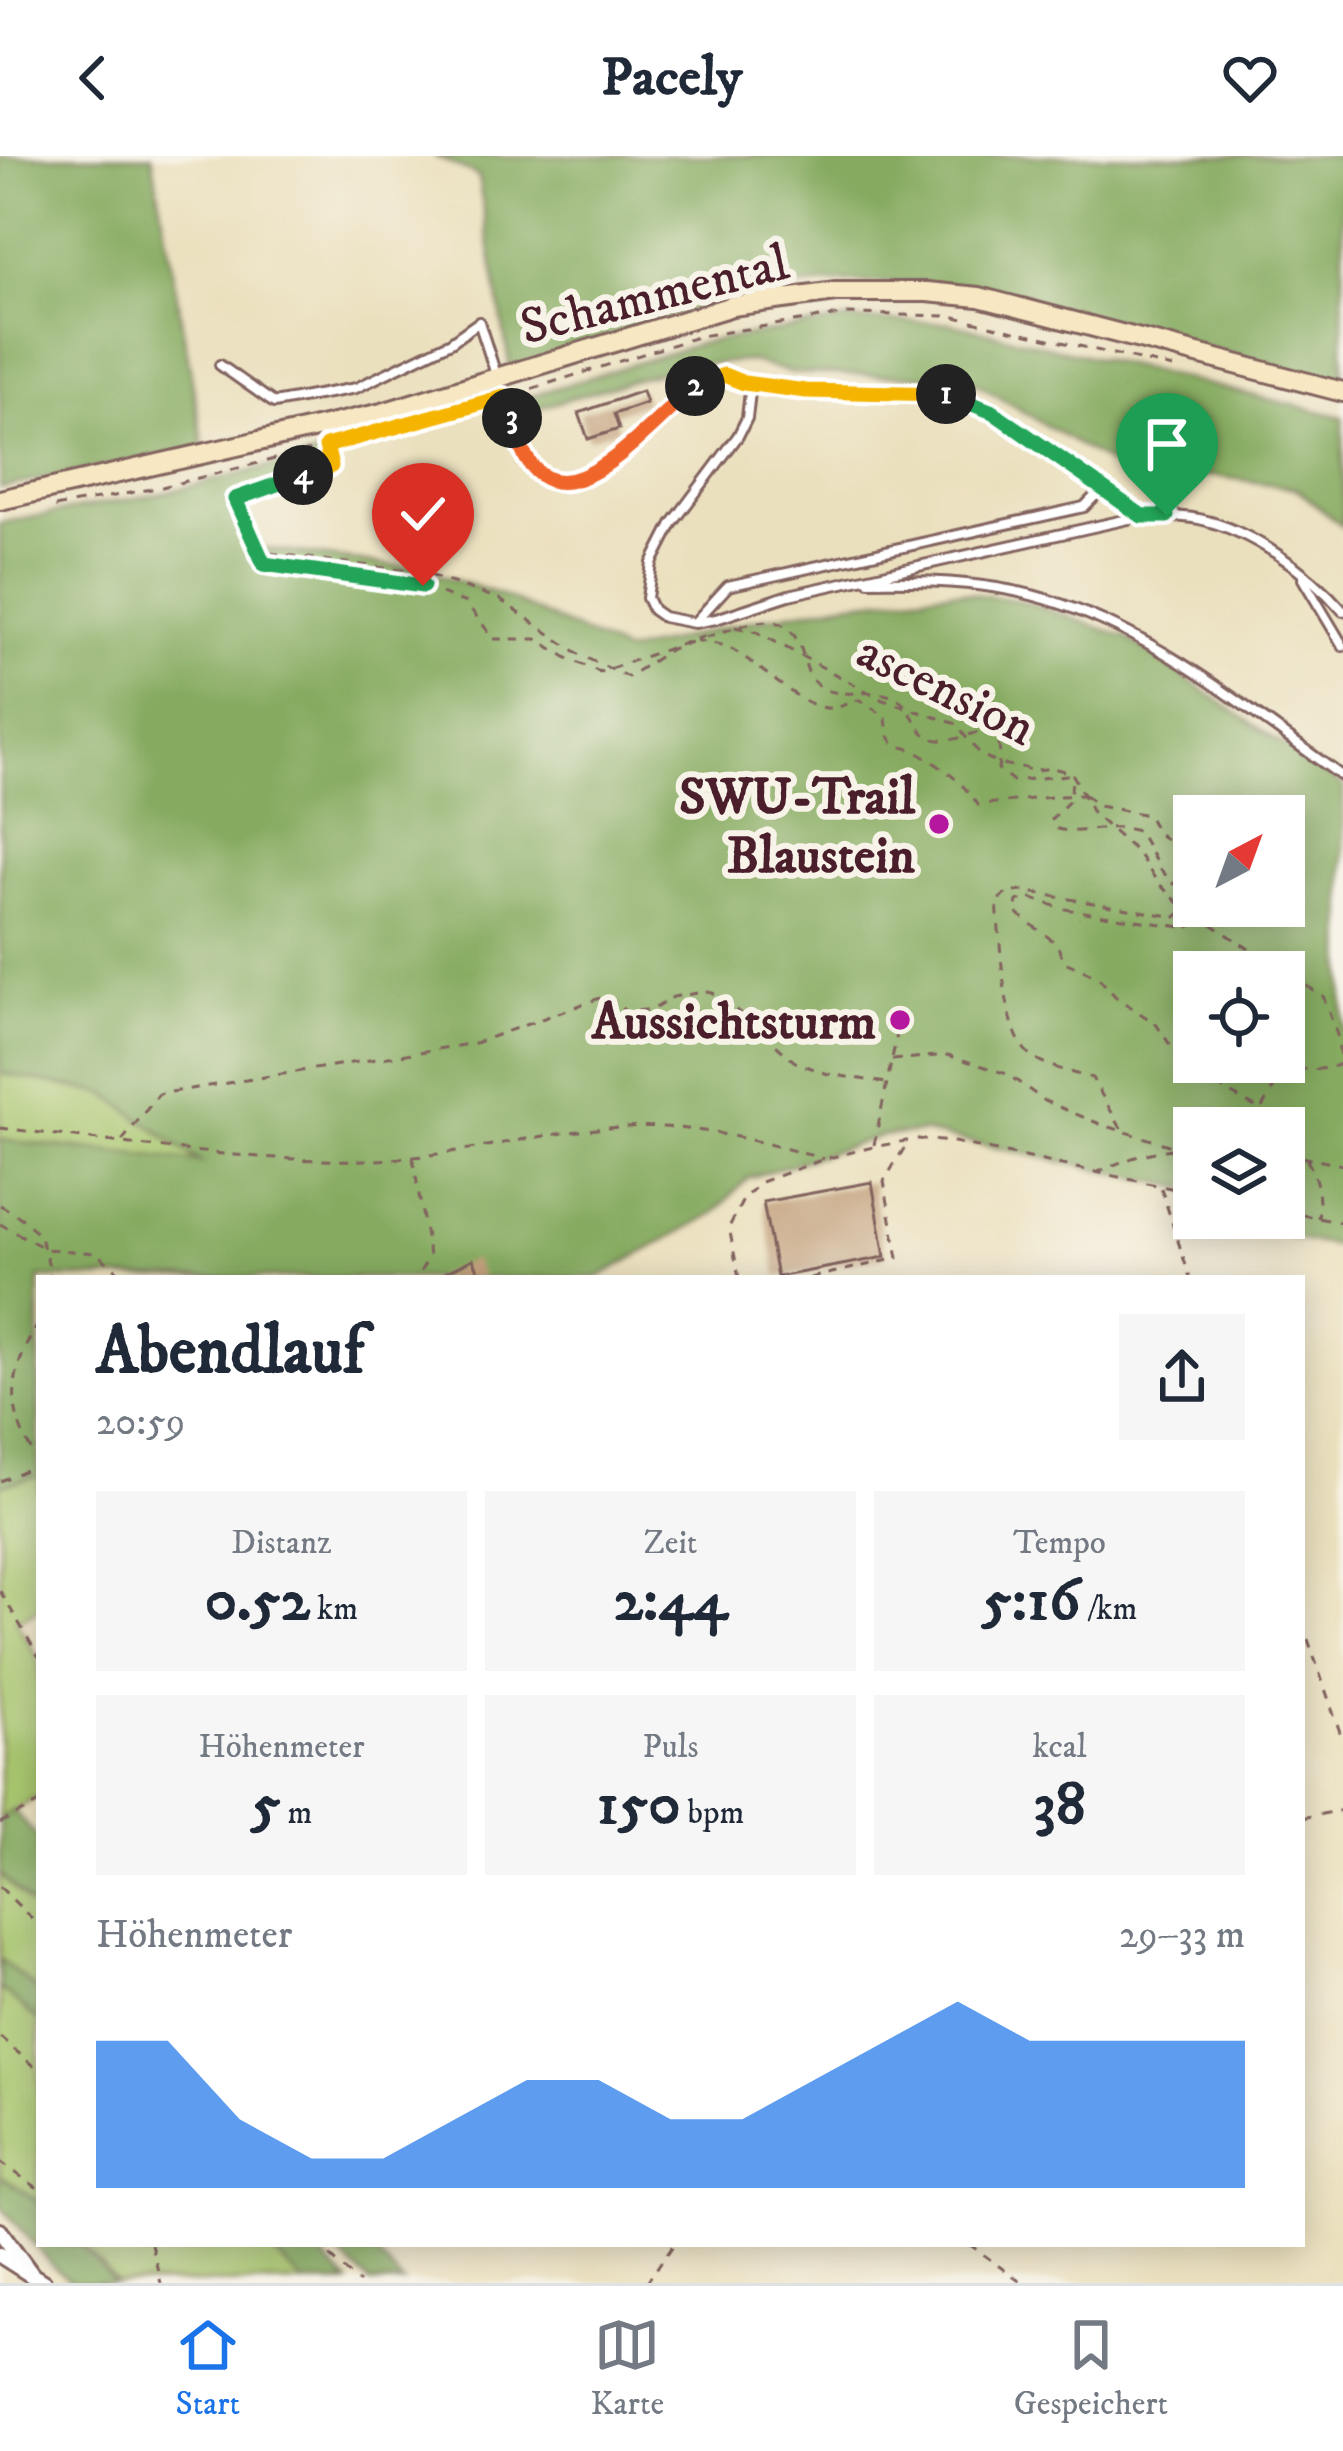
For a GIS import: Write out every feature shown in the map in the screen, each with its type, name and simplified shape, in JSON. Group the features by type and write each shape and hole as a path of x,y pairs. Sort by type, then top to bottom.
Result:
{"street":[{"name":"Schammental","path":"0,500 323,437 501,387 732,306 836,292 979,297 1338,391"},
{"path":"0,2231 38,2279"},
{"path":"0,2255 38,2279"}],"lane":[{"path":"220,365 274,403 356,388 451,342 478,322 529,467 549,481 592,472 640,440 700,382 724,375 744,383 806,391 948,394 993,412 1142,516"},
{"path":"744,383 751,403 747,418 672,524 647,584 652,610 663,617 694,623 850,581 1142,516 1198,518 1223,527 1289,565 1343,611"},
{"path":"259,551 235,499 331,466 323,437"},
{"path":"694,623 728,586 1084,507 1102,488"},
{"path":"1289,565 1320,602 1343,646"},
{"path":"850,581 955,582 1029,595 1091,616 1208,681 1343,777"}],"path":[{"path":"401,426 501,387 700,336 847,314 951,316 1176,368"},
{"path":"53,508 162,487 323,437"},
{"path":"259,551 424,573 499,599 582,656 628,677 671,649 697,640 760,622 785,623 795,632 809,677 819,686 828,691 872,690 892,696 910,707 923,734 940,740 985,731 996,739 1001,754 998,769 1013,781 1067,775 1072,782 1069,801 1052,819 1055,827 1064,831 1106,825 1139,832 1173,883"},
{"name":"ascension","path":"259,551 264,564 423,586 466,603 494,639 537,639 600,672 734,627 757,632 884,700 957,724 986,759 1031,771 1052,768 1072,773 1092,813 1138,853 1182,912 1176,917 1007,892 997,901 1007,1010 1019,1042 1031,1056 1092,1078 1122,1130"},
{"path":"697,640 724,646 815,706 834,709 860,700 886,717 888,736 898,747 914,751 969,789 978,805 1085,794 1099,806 1148,814 1157,832 1173,846"},
{"path":"1173,926 1065,909 1029,898 1017,902 1015,911 1056,943 1065,962 1098,977 1116,997 1156,1024 1183,1064 1207,1072 1224,1090 1255,1107"},
{"path":"1216,927 1252,951"},
{"path":"1305,985 1323,996 1341,1064 1305,1068"},
{"path":"122,1141 159,1094 475,1043 608,995 626,1012 654,1009 673,998 709,992 725,1000 795,1062 886,1083"},
{"path":"873,1147 900,1021"},
{"path":"892,1060 948,1055 1007,1074 1045,1101 1173,1146"},
{"path":"0,1128 225,1156 374,1160 662,1127 759,1140 824,1159"},
{"path":"823,1275 898,1258 884,1181 909,1140"},
{"path":"738,1275 730,1227 744,1198 761,1182 873,1147 909,1140 954,1142 1173,1189"},
{"path":"1094,1173 1173,1148"},
{"path":"413,1156 429,1256 419,1275"},
{"path":"1305,1157 1321,1198 1318,1218"},
{"path":"1307,1159 1343,1165"},
{"path":"1161,1186 1189,1275"},
{"path":"0,1205 30,1221 46,1249 50,1275"},
{"path":"1305,1215 1343,1223"},
{"path":"0,1224 46,1249 96,1253 123,1275"},
{"path":"36,1328 20,1352 14,1382 17,1416 36,1458"},
{"path":"0,1480 36,1463"},
{"path":"0,1591 36,1652"},
{"path":"1305,1631 1343,1741"},
{"path":"0,1823 36,1805"},
{"path":"1305,1816 1343,1810"},
{"path":"0,1887 36,1923"},
{"path":"0,2037 36,2068"},
{"path":"0,2162 36,2186"},
{"path":"153,2247 161,2283"},
{"path":"320,2247 359,2283"},
{"path":"646,2283 672,2247"},
{"path":"973,2247 1022,2283"}],"green space":[{"path":"0,156 152,156 204,447 0,488"},
{"path":"434,156 1343,156 1343,384 1002,293 931,283 840,282 745,294 510,368 478,176"},
{"path":"847,320 950,323 1343,417 1343,527 1296,488 1216,476 1121,471 966,377 792,373 750,361 683,365 525,412 520,399 701,343"},
{"path":"330,452 334,468 239,501 261,548 425,570 501,595 626,653 753,620 845,603 953,591 1023,601 1126,637 1343,786 1343,1247 1295,1239 1305,1239 1305,1107 1173,1107 1173,1186 922,1132 881,1136 748,1178 714,1213 602,1275 36,1275 36,1477 0,1485 0,1140 200,1162 106,1094 0,1073 0,523 163,493"},
{"path":"0,1073 106,1094 203,1163 0,1140"},
{"path":"36,1477 36,1610 16,1621 36,1655 36,1798 0,1819 0,1485"},
{"path":"13,1810 36,1836 36,1910 0,1874 0,1819"},
{"path":"0,1874 36,1910 36,1989 0,1959"},
{"path":"0,1959 36,1989 36,2018 0,1988"},
{"path":"0,1988 36,2018 36,2200 0,2175"},
{"path":"0,2175 36,2200 36,2247 83,2247 115,2283 72,2283 50,2263 0,2206"},
{"path":"84,2247 268,2247 304,2283 117,2283"},
{"path":"268,2247 312,2247 349,2283 304,2283"},
{"path":"332,2247 370,2247 403,2283 370,2283"}],"building":[{"path":"642,391 646,403 614,414 619,429 588,439 579,413"},
{"path":"872,1182 885,1257 777,1275 763,1202"},
{"path":"473,1259 481,1275 440,1275"}],"place":[{"name":"SWU-Trail Blaustein","path":"939,824"},
{"name":"Aussichtsturm","path":"900,1020"}],"route":[{"path":"423,586 264,564 235,499 331,466 326,446 504,397 529,467 549,481 577,478 640,440 700,382 724,375 744,383 806,391 948,394 993,412 1142,516 1167,516"}]}
